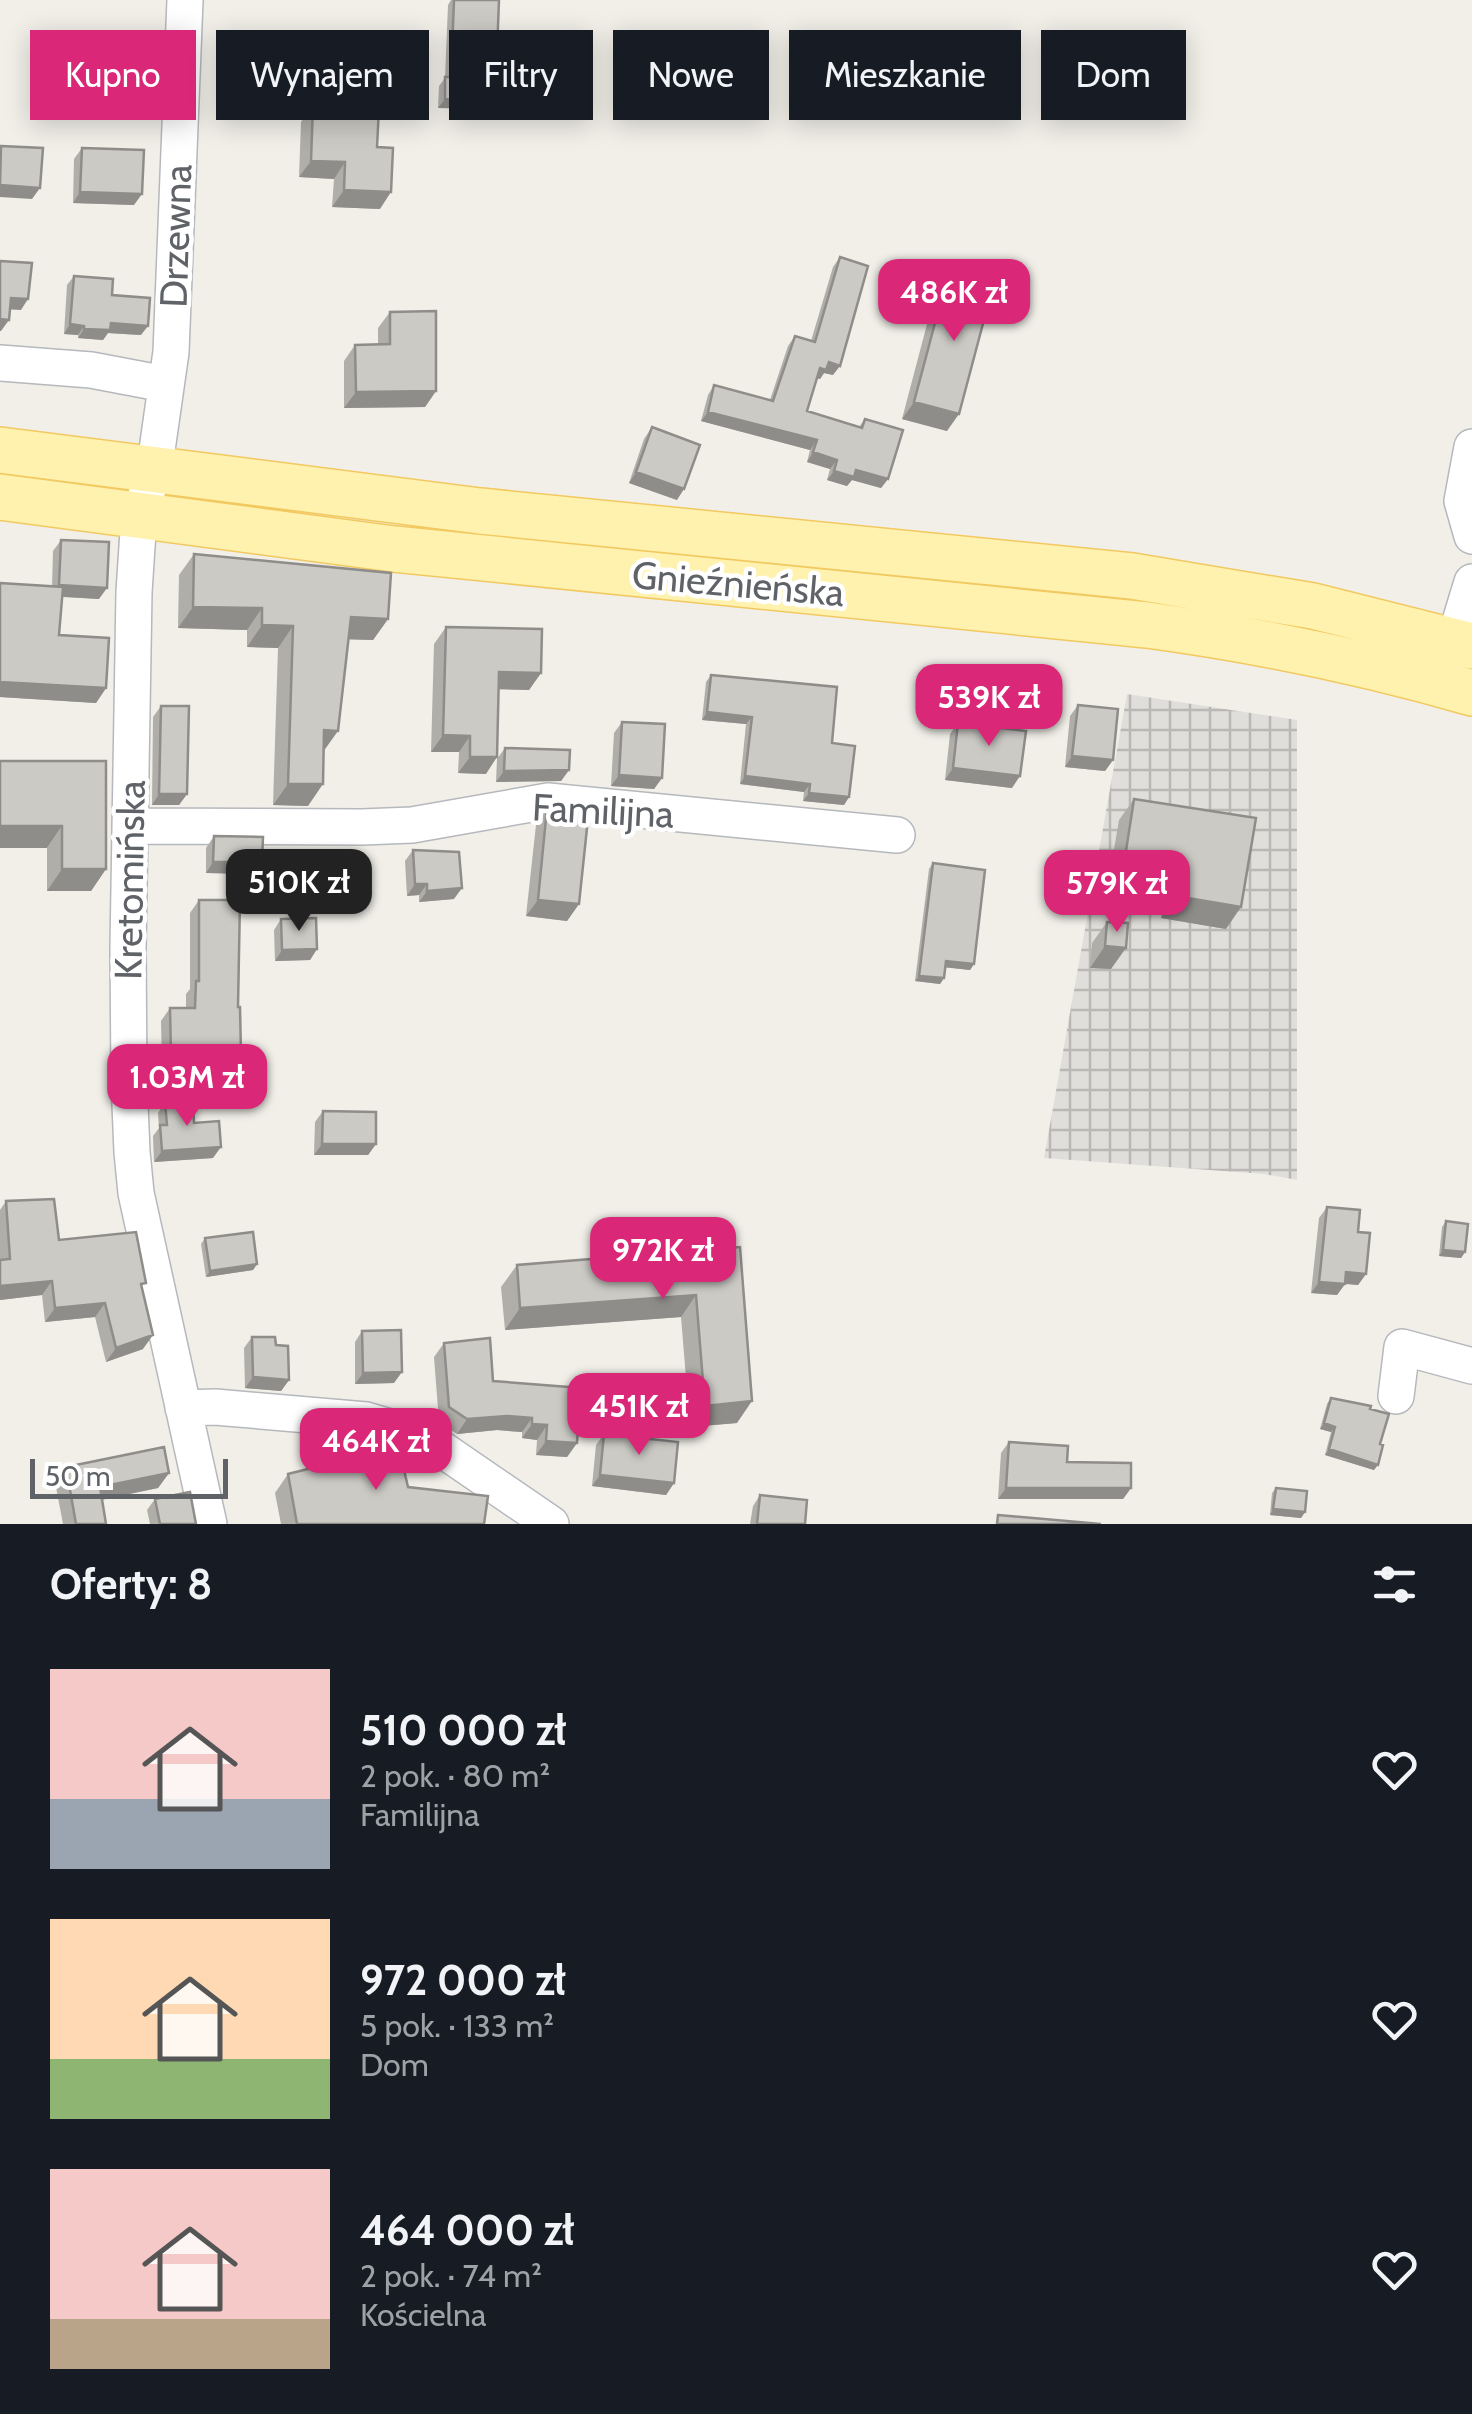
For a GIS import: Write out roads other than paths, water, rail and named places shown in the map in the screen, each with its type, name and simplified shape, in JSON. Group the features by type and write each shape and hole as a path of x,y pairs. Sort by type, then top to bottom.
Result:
{"main road":[{"name":"Gnieźnieńska","path":"0,450 463,509 1169,581 1342,612 1463,644"},
{"name":"Gnieźnieńska","path":"0,497 490,560 1148,624 1308,651 1456,688"}],"street":[{"name":"Drzewna","path":"154,471 171,352 185,0"},
{"path":"0,363 118,374 165,384"},
{"path":"1472,447 1462,501 1472,536"},
{"name":"Kretomińska","path":"154,471 139,516 134,592 129,1081 134,1170 152,1273 209,1524"},
{"path":"1456,688 1472,582"},
{"name":"Familijna","path":"130,826 362,827 412,824 548,801 897,834"},
{"path":"1396,1396 1402,1348 1472,1366"},
{"path":"182,1408 214,1407 366,1420 424,1437 552,1524"}]}
